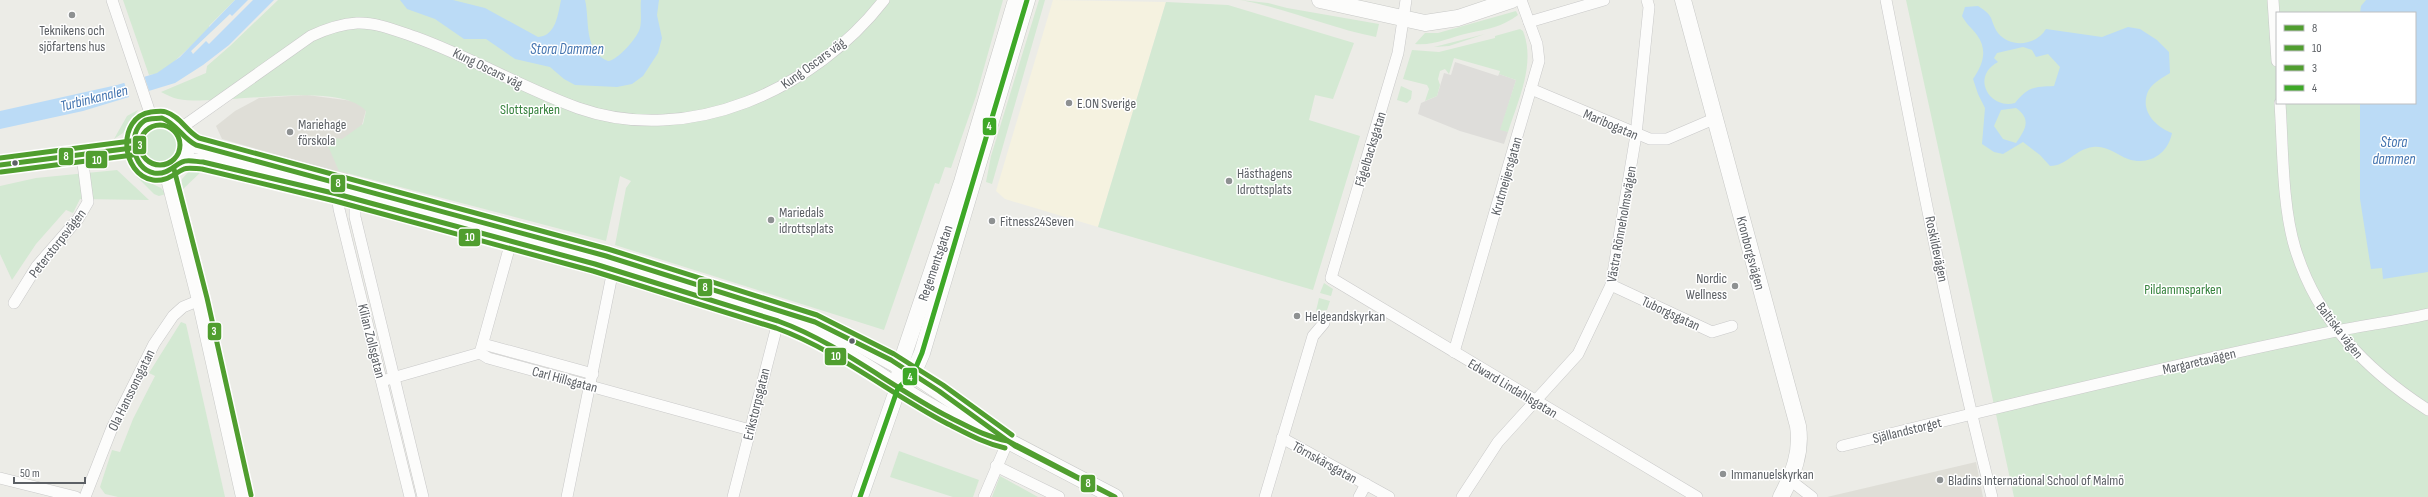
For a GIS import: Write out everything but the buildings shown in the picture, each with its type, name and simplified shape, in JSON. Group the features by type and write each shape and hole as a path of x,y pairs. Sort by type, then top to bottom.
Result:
{"main road":[{"name":"Regementsgatan","path":"860,497 898,388 900,366 962,182 1016,0"},
{"name":"Regementsgatan","path":"898,388 914,374 950,262 1027,0"},
{"path":"1320,0 1425,23 1439,22 1512,0"},
{"name":"Kronborgsvägen","path":"1683,0 1798,426 1800,438 1798,455 1790,480 1781,497"},
{"path":"183,134 186,154 183,161 168,171 159,173 145,169 137,161 132,148 133,140 139,127 152,119 162,118 183,134 196,145 338,189 512,236 624,261 780,316 917,400 988,437 1008,441"},
{"path":"0,165 82,156 132,148"},
{"path":"183,161 203,162 338,189"},
{"path":"168,171 200,300 244,497"},
{"path":"512,236 613,270 780,316 830,328 914,374 993,428 1008,441 1091,491 1115,497"}],"street":[{"path":"112,0 152,119"},
{"name":"Kung Oscars väg","path":"183,134 312,36 326,29 358,23 385,27 444,48 534,90 579,109 632,119 686,118 739,106 787,84 832,52 867,19 884,0"},
{"name":"Fågelbacksgatan","path":"1331,278 1398,53 1406,0"},
{"name":"Krutmeijersgatan","path":"1454,352 1539,60 1537,44 1521,0"},
{"path":"1529,22 1604,0"},
{"name":"Västra Rönneholmsvägen","path":"1462,497 1498,442 1578,354 1611,285 1636,135 1649,7 1647,0"},
{"name":"Roskildevägen","path":"1886,0 1972,414 1992,497"},
{"path":"2273,0 2276,46"},
{"name":"Maribogatan","path":"1531,88 1636,135 1650,139 1667,139 1716,118"},
{"name":"Baltiska vägen","path":"2280,104 2287,200 2294,247 2317,301 2337,330 2367,365 2401,393 2428,410"},
{"name":"Peterstorpsvägen","path":"14,303 37,266 78,219 88,202 82,156"},
{"name":"Kilian Zollsgatan","path":"338,189 340,215 410,497"},
{"name":"Kilian Zollsgatan","path":"355,194 355,217 423,497"},
{"path":"382,380 481,348 512,236"},
{"path":"567,497 591,386 613,270"},
{"name":"Edward Lindahlsgatan","path":"1331,278 1535,402 1697,497"},
{"name":"Tuborgsgatan","path":"1611,285 1712,332 1732,326"},
{"name":"Ola Hanssonsgatan","path":"85,497 112,428 154,344 173,316 183,307 200,300"},
{"name":"Margaretavägen","path":"1972,414 2337,330 2428,314"},
{"name":"Erikstorpsgatan","path":"733,497 780,316"},
{"path":"1265,497 1313,336 1324,323"},
{"name":"Carl Hillsgatan","path":"481,348 593,374"},
{"name":"Carl Hillsgatan","path":"481,348 488,358 750,430"},
{"name":"Själlandstorget","path":"1842,446 1972,414"},
{"name":"Törnskärsgatan","path":"1282,438 1389,497"},
{"path":"984,497 1008,441"},
{"path":"996,466 1059,497"},
{"path":"0,478 76,497"},
{"path":"1790,480 1812,497"},
{"path":"1359,497 1366,484"}],"shaded area":[{"path":"1053,0 1166,2 1098,227 1005,199 996,191"},
{"path":"1455,62 1498,76 1499,74 1516,80 1501,129 1508,132 1504,144 1460,131 1418,114 1421,103 1437,96 1444,73 1451,75"},
{"name":"Mariehage förskola","path":"307,95 368,103 348,175 222,139 216,126 235,111 259,98"},
{"name":"Bladins International School of Malmö","path":"1976,462 1983,497 1827,497"}],"green space":[{"path":"123,0 235,0 209,26 209,29 162,73 149,75"},
{"name":"Slottsparken","path":"278,0 1003,0 976,96 951,168 945,167 939,184 935,183 884,330 615,245 626,188 631,181 620,176 606,241 339,171 328,146 328,140 333,138 342,139 363,124 366,111 352,102 331,97 306,95 197,100 178,99 161,92 206,73 207,66"},
{"path":"1039,0 1045,0 992,184 986,182 991,156"},
{"path":"1240,0 1268,3 1287,8 1379,24 1376,37 1342,29 1274,8"},
{"name":"Pildammsparken","path":"1906,0 2428,0 2428,497 2014,497"},
{"name":"Hästhagens Idrottsplats","path":"1166,2 1228,5 1354,43 1333,99 1315,95 1309,120 1360,136 1313,290 1098,227"},
{"path":"1516,11 1518,15 1495,27 1429,44 1415,44 1425,33 1438,33"},
{"path":"1520,29 1523,31 1526,44 1528,56 1527,69 1521,95 1508,132 1500,130 1516,80 1499,74 1500,71 1454,58 1449,74 1445,69 1440,71 1438,79 1440,85 1437,96 1425,101 1429,89 1427,85 1403,79 1412,50 1439,52 1495,38 1495,36"},
{"path":"1485,34 1449,46 1434,47"},
{"path":"1401,86 1412,91 1411,99 1407,103 1397,100"},
{"path":"138,110 123,133 114,139 127,116"},
{"path":"165,126 172,129 178,135 181,146 180,154 172,163 165,166 157,166 150,163 142,154 141,142 144,135 153,127"},
{"path":"191,169 203,170 181,191 182,179"},
{"path":"117,170 149,200 80,199 73,213 66,210 36,244 12,280 0,254 0,186 36,178"},
{"path":"136,176 161,188 166,194 159,196 154,194"},
{"path":"1324,283 1333,289 1331,296 1320,293"},
{"path":"1319,298 1330,301 1327,310 1316,311"},
{"path":"181,322 186,324 225,497 118,497 105,494 100,487 112,450 120,452 133,419 155,376 149,373"},
{"path":"899,451 979,480 973,497 953,497 890,477"},
{"path":"1000,476 1038,497 992,497"}],"water":[{"name":"Turbinkanalen","path":"235,0 274,0 229,45 203,65 175,83 83,111 0,129 0,111 117,85 157,73 180,57"},
{"name":"Stora Dammen","path":"400,0 453,0 485,8 538,37 544,36 552,29 557,18 561,0 585,0 591,43 600,56 608,61 622,53 638,32 641,21 641,0 659,0 657,15 662,38 658,53 643,76 632,84 617,87 575,85 564,79 550,67 515,59 486,39 464,39 435,19 407,9"},
{"name":"Stora dammen","path":"2366,0 2428,0 2428,272 2383,279 2382,268 2371,269 2360,199 2360,104 2416,104 2416,12 2360,12 2361,6"},
{"path":"1978,6 1984,10 1990,16 1995,29 2003,38 2017,43 2030,42 2037,39 2046,29 2102,37 2128,27 2140,29 2157,40 2169,52 2170,73 2151,87 2147,94 2146,107 2155,123 2172,133 2166,147 2162,152 2150,159 2136,161 2128,159 2103,147 2093,147 2081,151 2061,163 2050,166 2040,155 2023,142 2003,154 1994,152 1982,144 1985,108 1973,79 1982,63 1983,52 1977,35 1962,16 1965,7","holes":["2023,47 2032,50 2036,57 2048,54 2060,67 2054,86 2032,89 2024,94 2015,103 2006,104 1998,102 1991,97 1987,91 1984,83 1985,76 1990,68 1998,62 1994,58 1997,53","2016,108 2021,112 2026,121 2024,130 2016,143 2003,139 1994,126 2001,110"]}],"pier":[{"path":"248,0 253,0 209,44 206,41 193,54 191,51 230,14 232,16"},
{"path":"144,75 150,94 130,100 124,82"}],"transit line":[{"name":"4","path":"860,497 898,388 913,374 922,353 1027,0"},
{"name":"10","path":"1005,448 982,441 946,423 842,360 798,337 776,328 593,271 335,201 202,169 186,168 166,179 153,180 142,176 134,168 129,158 127,146 128,134 132,124 140,116 151,112 164,111 176,117 190,132 199,138 608,249 817,315 894,354 943,385 1012,435"},
{"name":"8","path":"162,118 172,124 187,139 196,145 606,256 815,322 891,360 939,391 1008,441 985,434 949,417 844,353 800,330 778,321 595,264 337,194 203,162 184,161 166,172 154,173 141,165 137,158 134,150 135,134 144,121 162,118"},
{"name":"3","path":"164,125 171,128 177,134 180,145 179,153 171,162 164,165 156,165 149,162 141,153 140,141 143,134 152,126 164,125"},
{"name":"3","path":"0,158 131,141"},
{"name":"8","path":"0,165 132,148"},
{"name":"10","path":"1,172 133,155"},
{"name":"3","path":"174,169 207,298 251,495"},
{"name":"8","path":"1008,441 1115,497 1015,446 1008,441"}],"place":[{"name":"Teknikens och sjöfartens hus","path":"72,15"},
{"name":"E.ON Sverige","path":"1069,103"},
{"name":"Mariehage förskola","path":"290,132"},
{"name":"Hästhagens Idrottsplats","path":"1229,181"},
{"name":"Mariedals idrottsplats","path":"771,220"},
{"name":"Fitness24Seven","path":"992,221"},
{"name":"Nordic Wellness","path":"1735,286"},
{"name":"Helgeandskyrkan","path":"1297,316"},
{"name":"Immanuelskyrkan","path":"1723,474"},
{"name":"Bladins International School of Malmö","path":"1940,480"}]}
